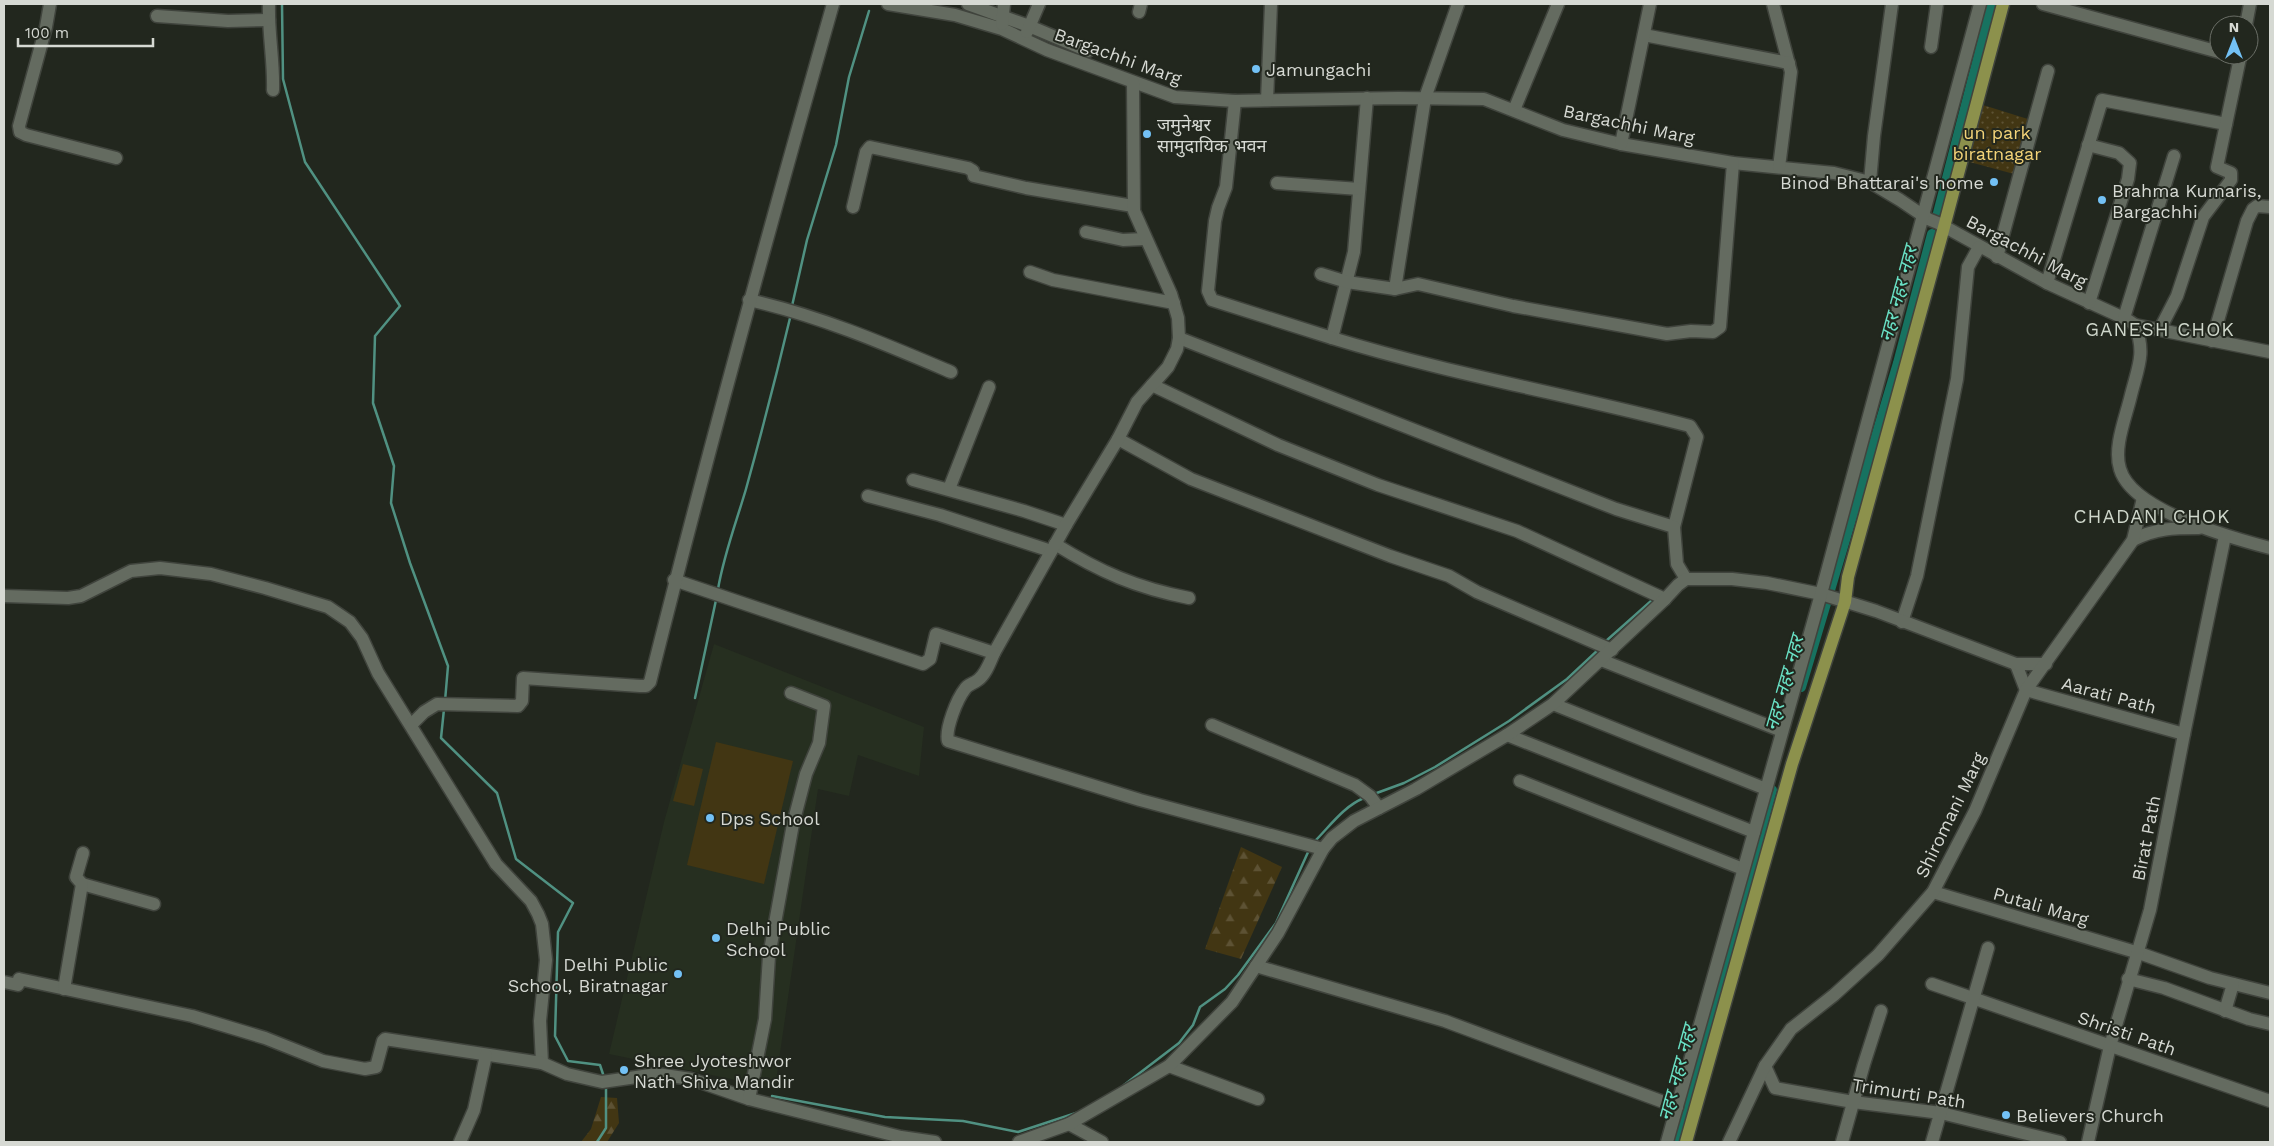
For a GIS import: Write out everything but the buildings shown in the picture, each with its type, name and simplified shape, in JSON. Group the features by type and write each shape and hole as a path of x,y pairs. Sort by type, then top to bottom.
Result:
{"main road":[{"path":"1686,1142 1792,764 1831,597 1851,568 1933,221 2003,4"}],"street":[{"path":"50,4 46,27 19,126 20,132 116,158"},
{"path":"269,4 274,62 273,90"},
{"path":"411,725 424,712 437,704 516,707 522,701 523,678 646,686 650,682 674,580 749,300 833,4"},
{"name":"Bargachhi Marg","path":"888,4 955,15 1002,29 1046,50 1176,97 1235,101 1367,98 1484,99 1563,130 1621,144 1733,163 1834,173 1870,182 1933,221 1997,257 2135,325"},
{"path":"968,4 1004,10 1029,26 1088,50"},
{"path":"1024,39 1039,4"},
{"path":"1267,100 1270,4"},
{"path":"1395,289 1425,98 1458,4"},
{"path":"1514,110 1558,4"},
{"path":"1621,144 1650,4"},
{"path":"1773,4 1792,72 1779,167"},
{"path":"1870,182 1874,136 1892,4"},
{"path":"1932,47 1937,4"},
{"path":"1667,1142 1782,731 1831,597 1933,221 1980,4"},
{"path":"2043,4 2209,49"},
{"path":"1002,29 1004,10"},
{"path":"158,16 269,20"},
{"path":"1644,35 1789,63"},
{"path":"2160,329 2177,296 2203,217 2231,180 2231,173 2217,167 2236,65"},
{"path":"1997,257 2048,71"},
{"path":"1133,82 1133,206 1174,303 1178,318 1179,338 1172,359 1137,402 1118,439 1066,525 985,672 978,681 968,685 963,691 947,732 948,741 1140,800 1322,849"},
{"path":"1332,338 1354,252 1367,98"},
{"path":"2047,283 2102,100 2226,124"},
{"path":"1235,101 1226,187 1215,221 1208,291 1212,300 1332,338 1421,363 1624,408 1690,426 1697,437 1674,528 1677,564 1686,579"},
{"path":"2088,145 2119,153 2130,163 2128,179 2089,303"},
{"path":"854,207 866,152 870,147 968,168 974,176 1003,184 1133,206"},
{"path":"2124,318 2174,156"},
{"path":"1321,274 1347,282 1395,289 1418,284 1512,306 1667,334 1691,331 1713,332 1720,326 1733,163"},
{"path":"1277,183 1359,188"},
{"path":"2212,341 2252,209 2257,206 2270,208"},
{"path":"1086,232 1123,240 1146,238"},
{"path":"1902,622 1917,576 1957,379 1968,267 1979,247"},
{"path":"1030,272 1053,280 1174,303"},
{"path":"749,300 804,314 877,341 951,372"},
{"path":"2270,352 2135,325 2141,342 2140,360 2118,451 2119,469 2125,481 2142,498 2200,528 2270,548"},
{"path":"1179,338 1616,509 1674,528"},
{"path":"1152,385 1278,445 1378,485 1517,531 1666,599"},
{"path":"949,489 989,387"},
{"path":"1118,439 1191,478 1390,556 1449,576 1477,592 1612,650"},
{"path":"913,480 949,489 1066,525"},
{"path":"868,496 1053,548 1138,586 1189,598"},
{"name":"Shiromani Marg","path":"1729,1142 1765,1066 1791,1029 1834,996 1878,955 1934,892 1975,811 2026,690 2134,540 2142,498"},
{"path":"2134,540 2148,532 2200,528"},
{"name":"Birat Path","path":"2088,1142 2110,1046 2128,979 2139,952 2150,910 2225,536"},
{"path":"4,596 68,598 81,596 131,571 160,568 211,574 328,607 350,622 362,638 378,673 496,864 531,901 540,919 546,960 540,1022 542,1063"},
{"path":"1019,1142 1069,1124 1169,1066 1232,1002 1278,933 1322,849 1332,838 1354,821 1416,789 1507,735 1554,704 1666,599 1678,584 1686,579 1732,579 1767,583 1831,597 2016,664 2046,664"},
{"path":"674,580 923,664 930,659 936,634 994,653"},
{"path":"1601,660 1782,731"},
{"path":"2016,664 2026,690"},
{"name":"Aarati Path","path":"2026,690 2184,734"},
{"path":"749,1099 765,1019 769,956 793,824 806,774 819,743 824,706 791,693"},
{"path":"1554,704 1766,789"},
{"path":"1212,725 1355,785 1370,796 1379,808"},
{"path":"1507,735 1754,832"},
{"path":"1520,781 1743,869"},
{"path":"83,853 76,877 82,884 154,904"},
{"path":"64,989 82,884"},
{"name":"Putali Marg","path":"1934,892 2139,952 2210,978 2270,993"},
{"path":"1932,1142 1988,948"},
{"path":"1256,966 1445,1022 1677,1107"},
{"path":"4,982 18,985 19,979 192,1016 265,1038 323,1061 365,1069 376,1067 383,1041 386,1039 542,1063 567,1074 607,1082 657,1074 691,1079 749,1099 901,1137 934,1142"},
{"path":"2128,979 2164,988 2225,1011 2270,1024"},
{"name":"Shristi Path","path":"1932,984 2270,1101"},
{"path":"2225,1011 2233,984"},
{"path":"1842,1142 1881,1010"},
{"path":"460,1142 474,1110 486,1055"},
{"path":"1169,1066 1258,1099"},
{"path":"1750,1098 1775,1088 1765,1066"},
{"name":"Trimurti Path","path":"1775,1088 1853,1102 1941,1113 2060,1142"},
{"path":"1069,1124 1102,1142"}],"shaded area":[{"name":"Delhi Public School","path":"714,644 924,727 919,776 858,755 849,796 818,789 775,1088 609,1054 664,822"}],"green space":[{"name":"un park biratnagar","path":"1983,105 2031,120 2014,174 1966,161"},
{"path":"716,742 793,761 764,884 687,865"},
{"path":"683,764 703,769 694,806 673,801"},
{"path":"1241,847 1282,867 1241,959 1205,949"},
{"path":"601,1097 617,1098 619,1123 607,1142 581,1142 591,1129"}],"waterway":[{"path":"282,4 283,79 305,162 400,306 375,336 373,403 394,466 391,503 410,563 448,666 445,701"},
{"name":"नहर नहर नहर","path":"1938,213 1992,4"},
{"path":"792,306 807,240 836,145 849,77 869,11"},
{"name":"नहर नहर नहर","path":"1801,687 1898,363 1932,234"},
{"path":"718,589 758,445 791,314"},
{"path":"695,698 716,600"},
{"path":"1606,641 1651,601"},
{"path":"1374,794 1404,783 1435,767 1509,721 1567,679 1598,650"},
{"path":"444,709 441,738 497,793 516,859 573,903 558,932 555,1036 568,1061 600,1065 604,1077"},
{"name":"नहर नहर नहर","path":"1676,1142 1772,790"},
{"path":"1315,841 1344,811 1364,798"},
{"path":"1124,1085 1179,1043 1193,1025 1200,1007 1225,989 1238,975 1276,923 1309,850"},
{"path":"597,1142 606,1128 606,1085"},
{"path":"772,1096 885,1117 963,1121 1018,1132 1076,1113"}],"place":[{"name":"Jamungachi","path":"1256,69"},
{"name":"जमुनेश्वर सामुदायिक भवन","path":"1147,134"},
{"name":"Binod Bhattarai's home","path":"1994,182"},
{"name":"Brahma Kumaris, Bargachhi","path":"2102,200"},
{"name":"Dps School","path":"710,818"},
{"name":"Delhi Public School","path":"716,938"},
{"name":"Delhi Public School, Biratnagar","path":"678,974"},
{"name":"Shree Jyoteshwor Nath Shiva Mandir","path":"624,1070"},
{"name":"Believers Church","path":"2006,1115"}],"district":[{"name":"GANESH CHOK","path":"2160,329"},
{"name":"CHADANI CHOK","path":"2152,516"}]}
